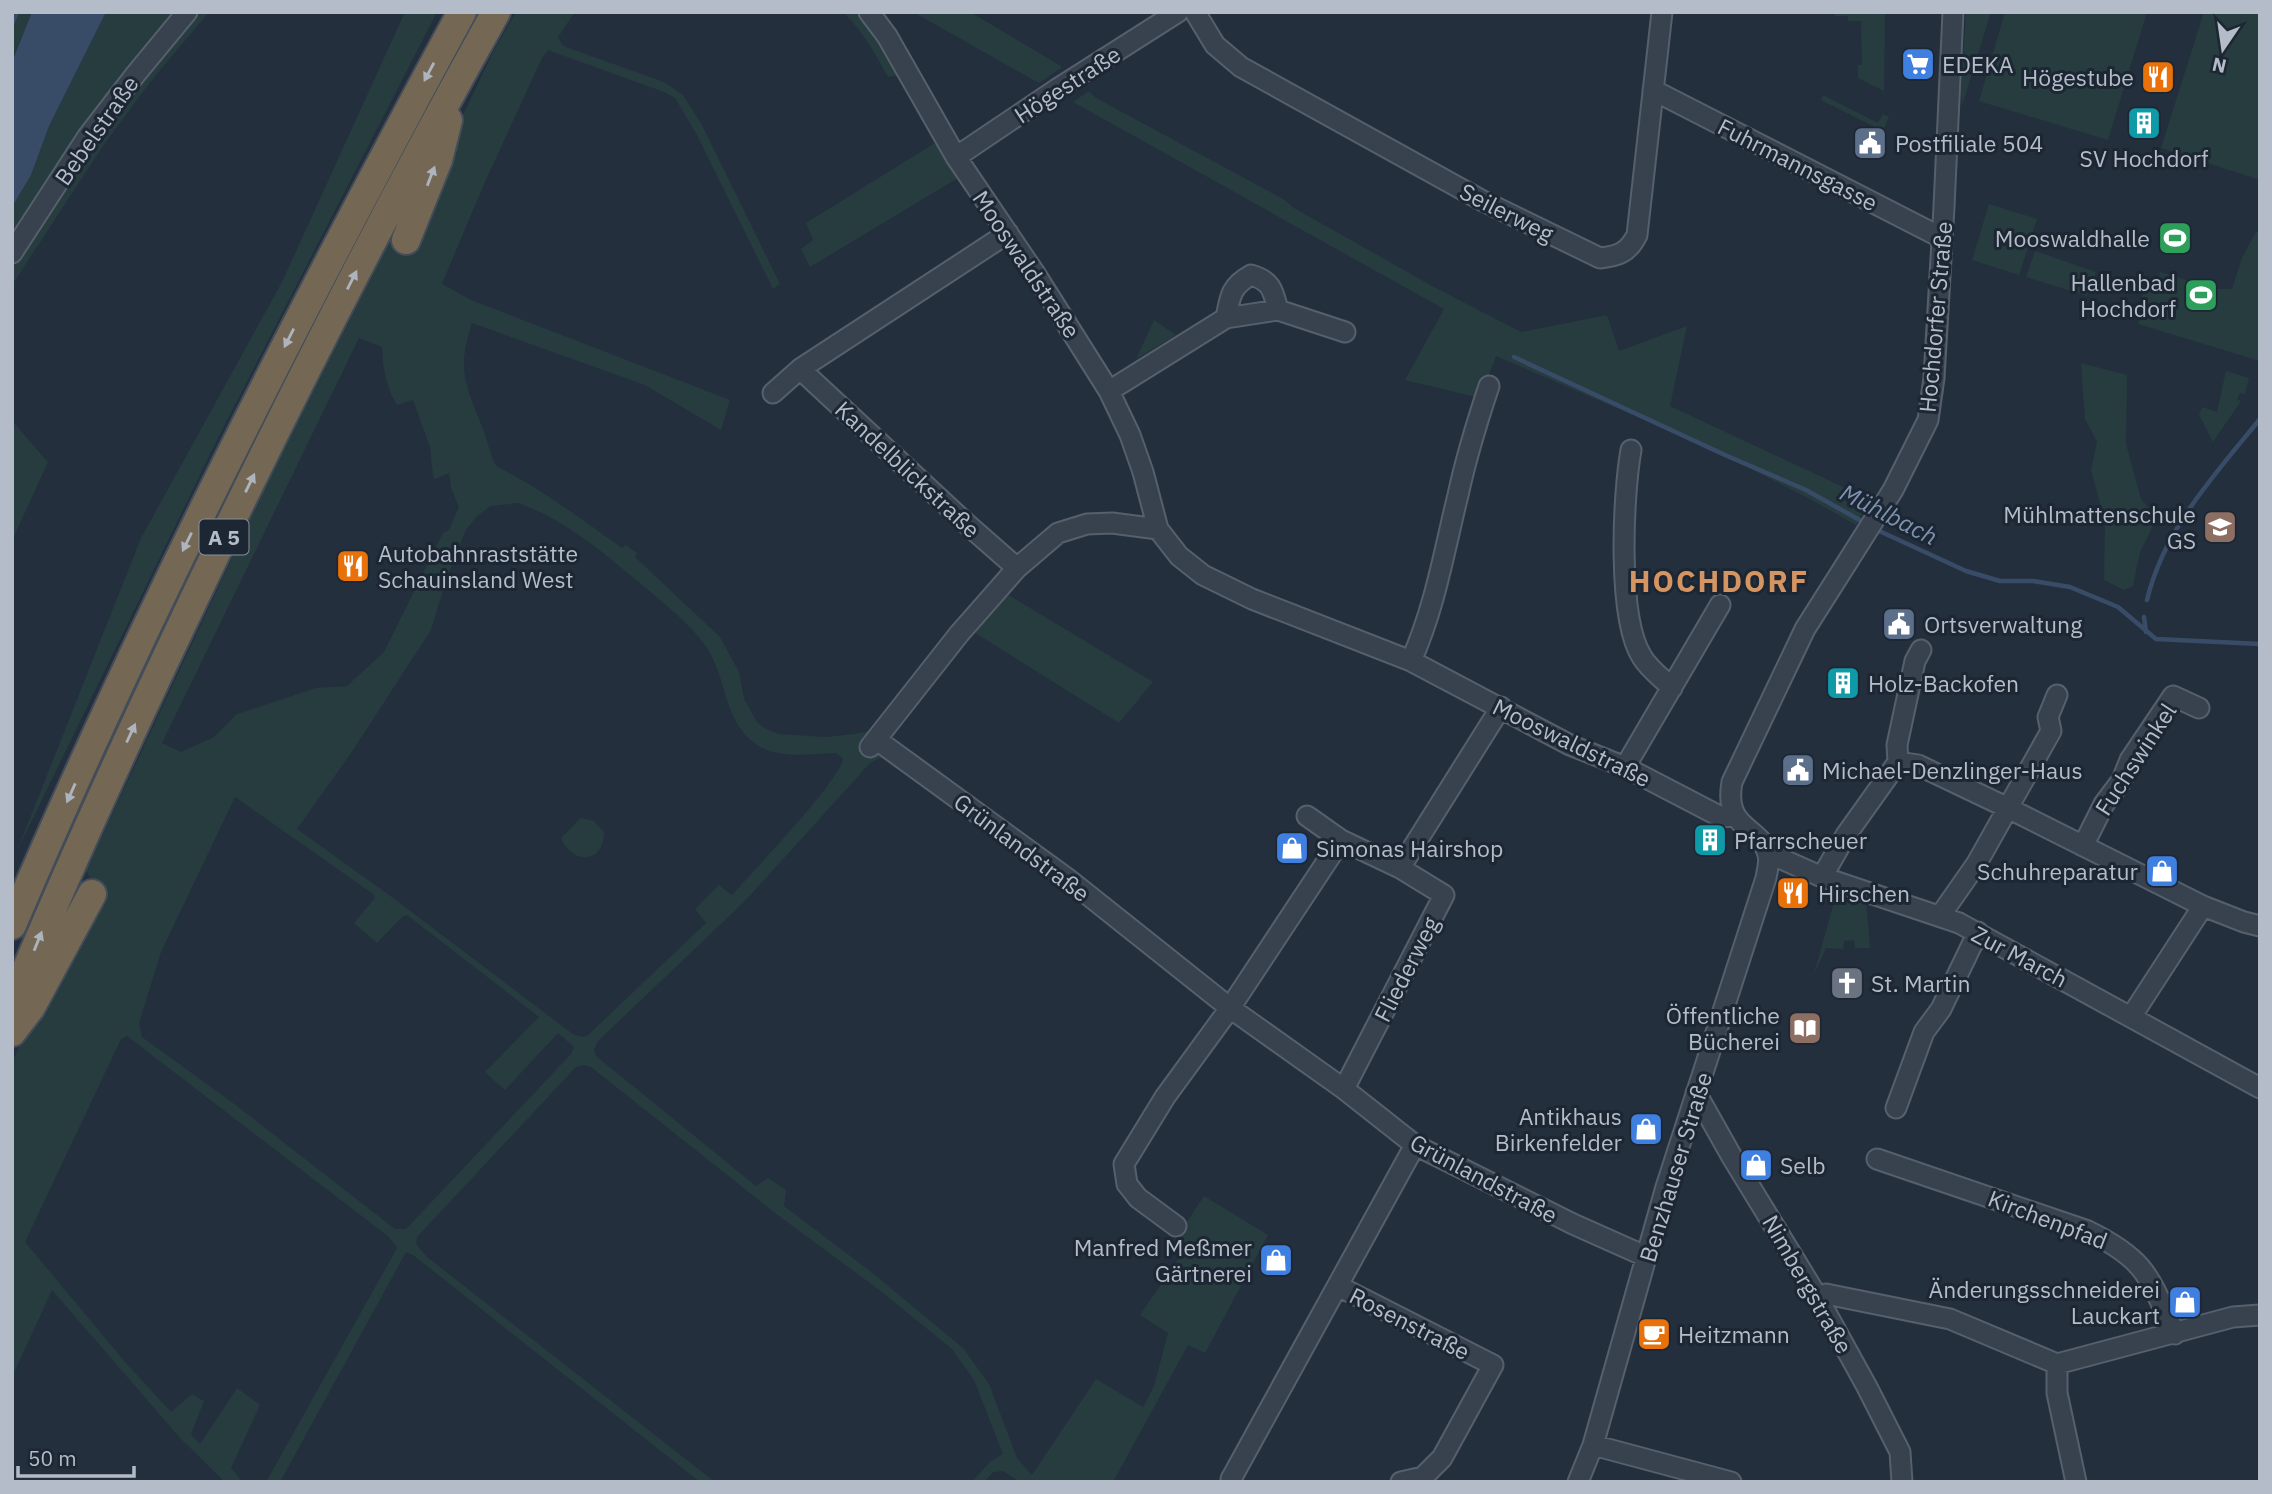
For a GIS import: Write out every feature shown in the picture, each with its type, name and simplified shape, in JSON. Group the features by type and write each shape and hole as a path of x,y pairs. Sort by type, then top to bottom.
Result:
{"highway":[{"name":"A 5","path":"12,925 118,686 232,449 355,209 462,12"},
{"name":"A 5","path":"12,1004 121,754 262,459 380,224 496,12"},
{"path":"406,240 438,160 458,80"},
{"path":"12,1032 31,1007 92,894"}],"street":[{"name":"Bebelstraße","path":"12,253 88,136 187,12"},
{"name":"Mooswaldstraße","path":"869,12 887,36 956,157 1109,391 1140,461 1158,529 1179,556 1203,575 1252,599 1411,661 1570,745 1625,767 1721,817 1735,816"},
{"name":"Högestraße","path":"956,157 1178,12"},
{"name":"Seilerweg","path":"1195,12 1215,45 1241,67 1483,201 1600,258 1616,256 1630,248 1636,235 1662,12"},
{"name":"Hochdorfer Straße","path":"1735,816 1730,794 1732,782 1805,629 1898,480 1928,421 1934,378 1953,12"},
{"name":"Fuhrmannsgasse","path":"1653,90 1942,238"},
{"path":"773,393 800,369 1008,233"},
{"path":"1226,318 1237,282 1251,275 1263,278 1273,289 1278,310"},
{"path":"1109,391 1226,318 1278,310 1345,332"},
{"name":"Kandelblickstraße","path":"800,369 1017,568"},
{"path":"1411,661 1436,596 1457,496 1489,386"},
{"path":"1631,450 1625,485 1625,561 1629,621 1642,657 1672,688"},
{"path":"1017,568 1058,533 1087,524 1112,523 1158,529"},
{"name":"Grünlandstraße","path":"1017,568 959,634 873,744 1068,879 1230,1008 1344,1089 1415,1145 1573,1224 1647,1257"},
{"path":"1625,767 1720,605"},
{"path":"1822,877 1846,835 1898,762 1897,745 1915,662 1921,650"},
{"path":"1940,916 1970,873 2051,731 2048,717 2057,695"},
{"name":"Fuchswinkel","path":"2082,846 2104,804 2122,780 2130,760 2173,696 2199,708"},
{"path":"1400,868 1501,707"},
{"path":"1898,762 1918,765 2203,906 2260,926"},
{"name":"Fliederweg","path":"1307,816 1341,840 1400,868 1444,895 1344,1089"},
{"path":"1735,816 1761,841 1768,853"},
{"path":"1176,1226 1138,1198 1127,1184 1124,1164 1165,1097 1230,1008 1341,840"},
{"name":"Zur March","path":"1768,853 1822,877 1940,916 1978,932 2260,1087"},
{"name":"Benzhauser Straße","path":"1578,1482 1593,1445 1666,1187 1766,878 1768,853"},
{"path":"2131,1017 2203,906"},
{"path":"1896,1108 1924,1032 1941,1009 1978,932"},
{"name":"Nimbergstraße","path":"1696,1093 1818,1298 1900,1452 1902,1482"},
{"name":"Rosenstraße","path":"1231,1482 1415,1145"},
{"name":"Kirchenpfad","path":"1877,1159 2088,1231 2115,1245 2145,1270 2175,1334"},
{"name":"Rosenstraße","path":"1338,1286 1493,1365 1442,1458 1423,1478 1401,1482"},
{"path":"1818,1298 1826,1294 1950,1319 2057,1364 2233,1317 2260,1315"},
{"path":"2057,1364 2057,1393 2076,1482"},
{"path":"1593,1445 1731,1482"}],"green space":[{"path":"12,12 32,12 12,62"},
{"path":"106,12 209,12 151,81 105,143 12,285 12,207 31,175 49,126"},
{"path":"405,12 437,12 218,438 17,851 141,538 282,282"},
{"path":"516,12 575,12 558,37 563,46 664,82 683,95 702,125 780,284 773,289 697,135 675,98 548,50 484,184 442,284 471,300 730,400 721,430 645,385 472,323 465,354 465,377 496,466 545,494 622,548 626,545 637,553 635,557 720,637 739,672 744,699 757,722 763,727 778,734 826,737 869,731 880,724 893,733 895,745 1116,924 890,759 881,758 871,762 744,902 598,1041 594,1050 596,1056 756,1186 768,1178 786,1190 784,1206 870,1271 963,1348 989,1384 1017,1458 1032,1475 1096,1379 1143,1407 1154,1386 1168,1333 1140,1315 1188,1245 1178,1235 1204,1196 1268,1235 1205,1353 1188,1345 1113,1482 1020,1482 1003,1471 993,1472 984,1482 972,1482 990,1462 1003,1454 974,1380 952,1349 591,1067 584,1065 576,1067 417,1237 416,1244 427,1257 715,1482 700,1482 406,1252 280,1482 266,1482 397,1248 389,1237 127,1036 121,1039 25,1242 126,1363 171,1412 192,1394 204,1401 191,1434 200,1444 237,1388 260,1405 231,1468 243,1482 225,1482 180,1438 52,1290 12,1377 12,1062 58,969 98,897 86,870 263,492 390,240 417,247 462,117 493,52","holes":["359,338 382,347 386,377 393,398 397,405 413,400 430,447 433,476 435,479 449,473 451,488 459,507 449,530 443,533 384,652 347,686 316,688 237,714 214,737 181,752 162,743","518,503 553,519 601,551 671,609 707,648 736,722 753,742 762,748 782,754 836,753 843,758 828,785 812,805 732,895 719,885 695,909 706,923 583,1037 574,1035 396,900 297,829 351,753 431,630 447,577 466,530 477,516 491,506","235,797 373,894 375,898 354,923 377,943 407,915 539,1017 485,1072 505,1090 558,1033 574,1047 571,1054 406,1229 395,1229 237,1106 142,1037 139,1023 161,952"]},
{"path":"843,12 859,12 900,75 888,77 863,35"},
{"path":"913,12 970,12 1061,68 1039,83"},
{"path":"1835,12 1885,12 1884,91 1858,78 1858,65 1862,65 1861,21 1848,21 1848,16 1835,16"},
{"path":"1966,12 1991,12 1962,106 1961,91"},
{"path":"2005,12 2147,12 2108,140 1979,101"},
{"path":"2204,12 2260,12 2260,180 2161,148"},
{"path":"1089,91 1096,98 1285,200 1294,208 1434,287 1521,332 1607,315 1619,351 1687,326 1670,406 1871,500 1856,525 1724,456 1496,356 1480,398 1405,380 1444,309 1073,102"},
{"path":"1823,95 1878,123 1883,114 1889,117 1883,131 1821,100"},
{"path":"935,143 958,178 810,267 801,249 813,240 806,223"},
{"path":"1989,204 2037,219 2019,275 1972,260"},
{"name":"Hallenbad Hochdorf","path":"2256,232 2260,233 2260,361 2138,324 2144,302 2141,300 2148,278 2158,281 2160,272 2215,289 2232,289 2242,258"},
{"path":"2035,251 2096,272 2087,296 2026,277"},
{"path":"1154,320 1176,335 1136,359"},
{"path":"2081,363 2127,375 2126,444 2141,499 2157,518 2140,552 2133,586 2124,590 2104,580 2105,522 2091,470 2097,442 2085,419"},
{"path":"2226,371 2249,378 2245,394 2240,393 2237,399 2241,401 2213,442 2199,415 2202,407 2217,412"},
{"path":"12,421 48,462 12,541"},
{"path":"1005,593 1153,682 1119,723 972,631"},
{"path":"581,818 594,821 604,832 599,850 587,857 572,853 561,838"},
{"path":"1838,888 1866,901 1870,948 1855,948 1854,940 1844,941 1843,949 1826,948 1814,974"}],"water":[{"path":"32,12 106,12 49,126 31,175 12,207 12,62"}],"waterway":[{"path":"12,24 17,12"},
{"name":"Mühlbach","path":"1514,357 1806,490 1865,523"},
{"path":"2147,600 2155,574 2178,526 2209,482 2260,419"},
{"name":"Mühlbach","path":"1875,529 1966,571 2000,581 2033,581 2070,587 2118,607 2156,639 2260,644"},
{"path":"2144,617 2146,632"}],"place":[{"name":"EDEKA","path":"1918,64"},
{"name":"Högestube","path":"2158,77"},
{"name":"SV Hochdorf","path":"2144,123"},
{"name":"Postfiliale 504","path":"1870,143"},
{"name":"Mooswaldhalle","path":"2175,238"},
{"name":"Hallenbad Hochdorf","path":"2201,295"},
{"name":"Mühlmattenschule GS","path":"2220,527"},
{"name":"Autobahnraststätte Schauinsland West","path":"353,566"},
{"name":"Ortsverwaltung","path":"1899,624"},
{"name":"Holz-Backofen","path":"1843,683"},
{"name":"Michael-Denzlinger-Haus","path":"1798,770"},
{"name":"Pfarrscheuer","path":"1710,840"},
{"name":"Simonas Hairshop","path":"1292,848"},
{"name":"Schuhreparatur","path":"2162,871"},
{"name":"Hirschen","path":"1793,893"},
{"name":"St. Martin","path":"1847,983"},
{"name":"Öffentliche Bücherei","path":"1805,1028"},
{"name":"Antikhaus Birkenfelder","path":"1646,1129"},
{"name":"Selb","path":"1756,1165"},
{"name":"Manfred Meßmer Gärtnerei","path":"1276,1260"},
{"name":"Änderungsschneiderei Lauckart","path":"2185,1302"},
{"name":"Heitzmann","path":"1654,1334"}],"district":[{"name":"HOCHDORF","path":"1719,580"}]}
